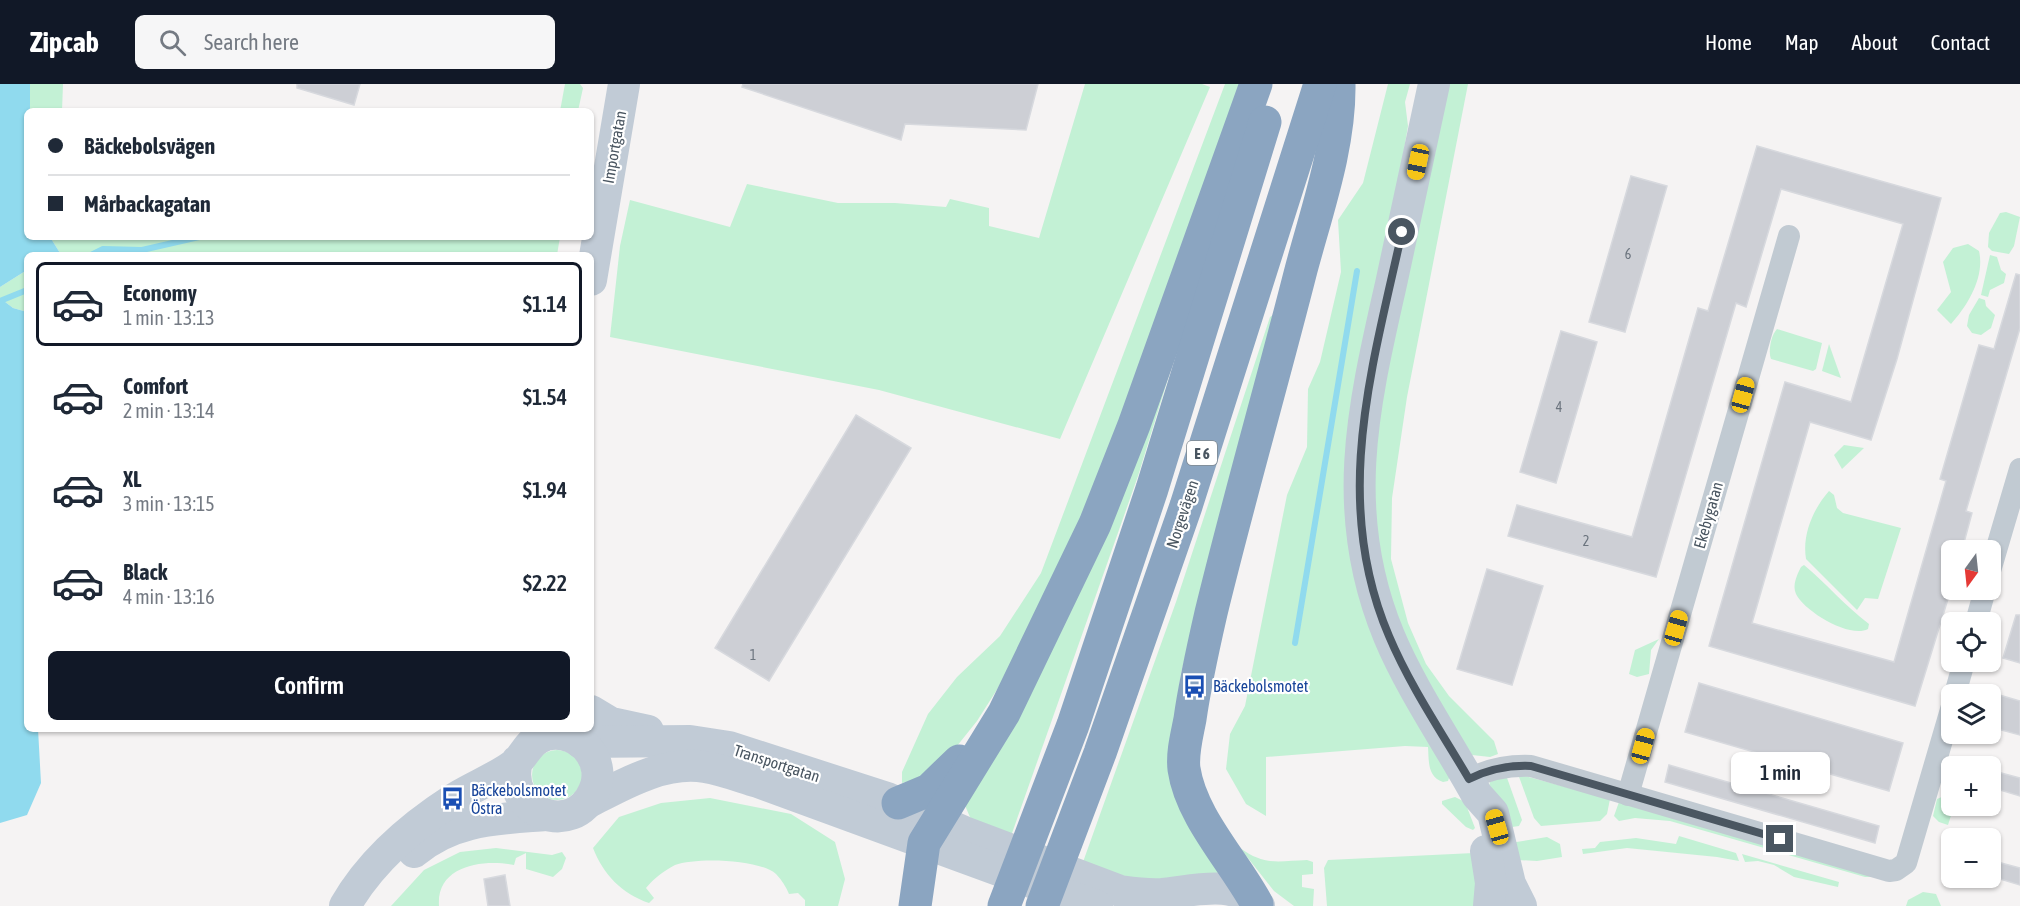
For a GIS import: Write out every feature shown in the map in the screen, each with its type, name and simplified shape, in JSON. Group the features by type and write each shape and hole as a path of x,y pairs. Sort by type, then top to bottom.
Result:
{"highway":[{"path":"915,906 1095,524 1134,425 1256,84"},
{"name":"E 6","path":"1004,906 1073,725 1152,489 1276,84"},
{"name":"Norgevägen","path":"1042,906 1100,753 1186,506 1320,84"},
{"path":"1258,905 1241,873 1214,836 1194,802 1184,768 1185,746 1204,641 1234,519 1327,171 1339,105 1339,84"},
{"path":"898,803 929,790 952,770 1019,684"}],"street":[{"name":"Importgatan","path":"594,262 624,84"},
{"path":"1434,84 1366,394 1359,454 1359,498 1367,563 1389,636 1473,787 1493,813 1510,884 1521,906"},
{"name":"Ekebygatan","path":"1628,795 1789,236"},
{"path":"1999,540 2020,469"},
{"path":"594,713 610,723 672,735 690,741"},
{"name":"Transportgatan","path":"345,906 358,883 405,835 522,746 548,735 690,741 729,747 898,803 946,837"},
{"path":"572,736 593,757 597,771 594,791 587,802"},
{"path":"1489,906 1490,869 1473,787 1482,772 1511,765 1531,766 1889,871 1896,870 1906,863 1941,744"},
{"path":"522,746 515,778 520,794 531,807 546,815"},
{"name":"Transportgatan","path":"366,906 405,859 430,838 455,827 485,819 569,814 587,802 639,778 672,767 705,767 946,837"},
{"path":"946,837 1109,898 1220,888 1246,895 1258,905"}],"green space":[{"path":"30,84 63,84 62,108 30,108"},
{"path":"565,84 580,84 583,88 579,108 561,108"},
{"path":"1085,84 1202,84 1210,87 1060,439 879,390 610,337 620,246 630,200 730,227 747,184 838,203 895,203 946,207 950,199 989,208 989,226 1039,238"},
{"path":"1225,84 1247,84 1084,523 998,688 977,721 933,776 902,783 902,772 928,714 957,677 1000,636 1041,573"},
{"path":"1388,84 1410,84 1405,102 1408,126 1346,492 1450,775 1448,781 1443,782 1434,776 1430,768 1428,747 1405,746 1266,757 1266,816 1246,804 1226,769 1230,734 1245,706 1287,495 1307,447 1308,389 1320,362 1341,272 1338,220 1363,183"},
{"path":"1449,84 1468,84 1407,397 1392,498 1391,559 1408,623 1426,664 1449,696 1494,741 1498,754 1490,757 1472,755 1413,657 1391,598 1383,567 1374,504 1373,472 1379,410"},
{"path":"2006,212 2020,217 2014,246 2009,254 1992,251 1988,247 1989,233 2000,213"},
{"path":"52,240 560,240 558,252 59,252"},
{"path":"1968,244 1979,251 1980,271 1974,290 1951,324 1937,310 1951,292 1943,262 1953,248"},
{"path":"1990,255 1997,257 2001,270 2006,274 2004,283 1990,290 1988,297 1981,295"},
{"path":"24,272 24,311 13,308 0,298 0,287"},
{"path":"1196,288 1138,476 1011,836 972,822 964,803"},
{"path":"1979,298 1985,300 1986,306 1995,315 1991,328 1981,335 1972,333 1967,326 1969,315"},
{"path":"1273,315 1181,673 1169,756 1225,875 1144,884 1083,862 1176,602 1270,317"},
{"path":"1777,329 1822,343 1816,369 1813,371 1771,359 1771,343"},
{"path":"1829,344 1841,378 1822,371"},
{"path":"1844,445 1864,448 1842,469 1834,455"},
{"path":"1829,491 1834,495 1837,508 1843,513 1901,528 1878,599 1865,598 1857,610 1806,559 1807,532 1810,523 1818,506"},
{"path":"1804,565 1869,624 1868,629 1860,631 1839,627 1828,622 1801,601 1796,594 1795,584 1801,567"},
{"path":"1659,639 1651,650 1649,674 1637,677 1629,674 1635,650"},
{"path":"552,750 562,750 575,757 582,770 582,780 575,793 562,800 552,800 543,796 536,789 532,780 532,770 536,761 543,754"},
{"path":"1518,774 1610,799 1607,814 1600,821 1541,826 1534,818"},
{"path":"1506,775 1522,820 1519,826 1505,828 1489,787 1490,782"},
{"path":"1455,797 1465,802 1475,828 1473,830 1466,827 1442,804 1442,801"},
{"path":"1941,797 1941,816 1951,816 1948,825 1939,822 1933,816 1937,799"},
{"path":"710,798 791,814 835,842 845,879 838,906 805,906 805,900 798,893 789,894 778,876 768,869 742,862 712,860 685,862 663,872 646,888 654,898 649,903 622,888 602,866 593,848 619,817 661,803"},
{"path":"1619,802 1875,877 1865,877 1670,821 1635,818 1619,821 1614,816"},
{"path":"1679,836 1736,853 1739,861 1627,848 1583,854 1582,849 1595,848 1600,842 1636,838 1676,844"},
{"path":"1547,837 1560,844 1562,857 1537,861 1517,860 1510,843"},
{"path":"496,848 552,855 562,852 566,858 562,869 553,877 526,869 526,853 516,858 514,865 489,863 464,868 445,881 440,892 439,906 391,906 424,870 460,852"},
{"path":"1240,848 1265,860 1313,862 1313,874 1302,875 1302,887 1314,889 1313,906 1294,906 1274,891"},
{"path":"1474,853 1478,906 1327,906 1324,868 1328,860"},
{"path":"1742,854 1839,882 1838,887 1794,877 1774,865 1758,861 1745,862"},
{"path":"1923,892 1936,894 1941,906 1906,906 1908,900"}],"water":[{"path":"0,84 30,84 30,108 24,108 24,240 52,240 59,252 24,252 24,272 0,287"},
{"path":"0,298 13,308 24,311 24,732 38,732 41,783 27,815 0,823"}],"building":[{"path":"297,84 360,84 354,105 297,88"},
{"path":"743,84 1038,84 1026,130 905,124 901,140 742,87"},
{"path":"1757,146 1941,198 1897,359 1871,440 1810,422 1752,623 1894,662 1946,481 1940,479 1979,345 1994,349 2016,274 2020,275 2020,328 1966,511 1972,513 1965,540 1941,540 1941,600 1948,600 1944,612 1941,612 1941,622 1915,706 1709,646 1785,382 1851,402 1903,224 1781,189 1746,307 1736,303 1656,577 1508,536 1517,505 1632,537 1698,308 1708,311"},
{"path":"1631,176 1667,186 1625,332 1589,322"},
{"path":"1561,331 1597,342 1556,483 1520,472"},
{"path":"856,415 911,448 769,681 715,648"},
{"path":"1487,569 1543,586 1512,685 1457,669"},
{"path":"2016,615 2020,615 2020,663 2003,658"},
{"path":"1699,683 1903,743 1889,791 1685,732"},
{"path":"2001,695 2020,701 2020,735 2001,730"},
{"path":"1669,765 1879,826 1875,843 1665,782"},
{"path":"2001,773 2020,778 2020,796 2001,790"},
{"path":"2001,863 2020,868 2020,885 2001,879"},
{"path":"505,875 510,906 488,906 484,879"}],"waterway":[{"path":"97,252 103,249 142,250 186,240"},
{"path":"1295,643 1357,271"},
{"path":"0,301 24,291"}],"place":[{"name":"Bäckebolsmotet","path":"1195,686"},
{"name":"Bäckebolsmotet Östra","path":"453,799"}],"route":[{"path":"1402,232 1366,394 1359,454 1362,529 1367,563 1389,636 1469,779 1482,772 1511,765 1531,766 1780,839"}]}
